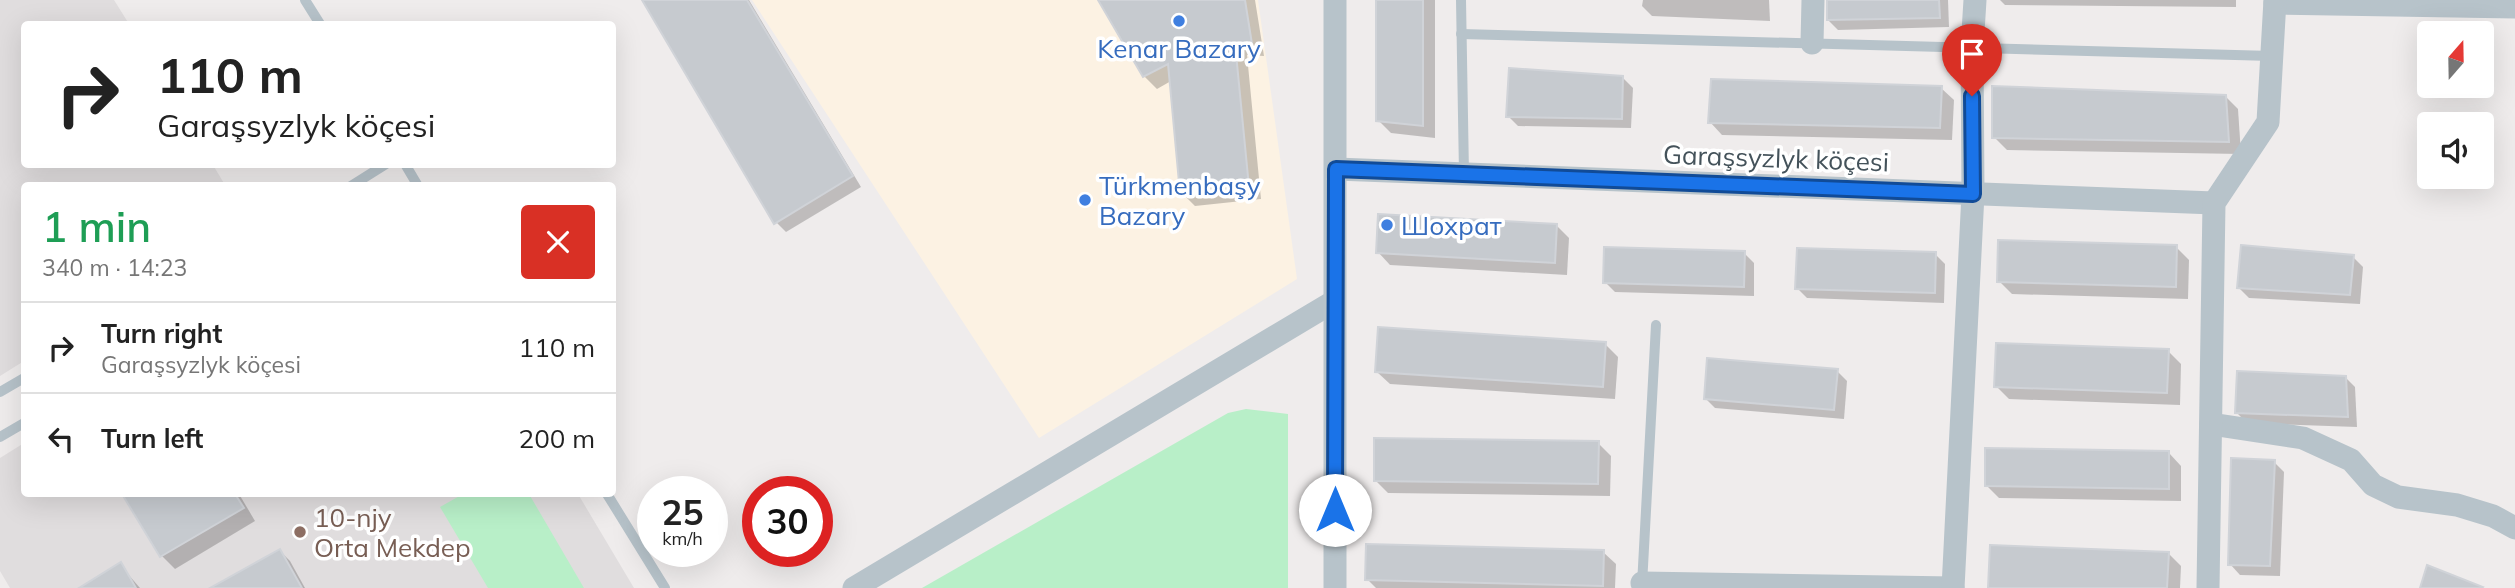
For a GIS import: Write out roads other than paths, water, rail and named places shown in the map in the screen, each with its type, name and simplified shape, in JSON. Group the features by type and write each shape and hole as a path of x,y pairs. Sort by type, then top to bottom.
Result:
{"street":[{"path":"1335,0 1335,588"},
{"path":"1812,43 1813,0"},
{"path":"1642,586 1953,588 1973,194 1972,48 1975,0"},
{"path":"2208,588 2214,203 2268,122 2275,1 2515,7"},
{"name":"Garaşsyzlyk köçesi","path":"1336,169 2214,203"},
{"path":"854,588 1333,302"},
{"path":"2211,424 2303,438 2351,460 2373,485 2398,497 2457,505 2493,516 2515,528"}],"lane":[{"path":"305,0 318,21"},
{"path":"1461,0 1464,174"},
{"path":"1461,34 2272,56"},
{"path":"357,182 380,168"},
{"path":"1642,586 1656,325"},
{"path":"0,393 21,380"},
{"path":"0,437 21,425"},
{"path":"609,497 665,588"}],"place":[{"name":"Kenar Bazary","path":"1179,21"},
{"name":"Türkmenbaşy Bazary","path":"1085,200"},
{"name":"Шохрат","path":"1387,225"},
{"name":"10-njy Orta Mekdep","path":"300,532"}]}
